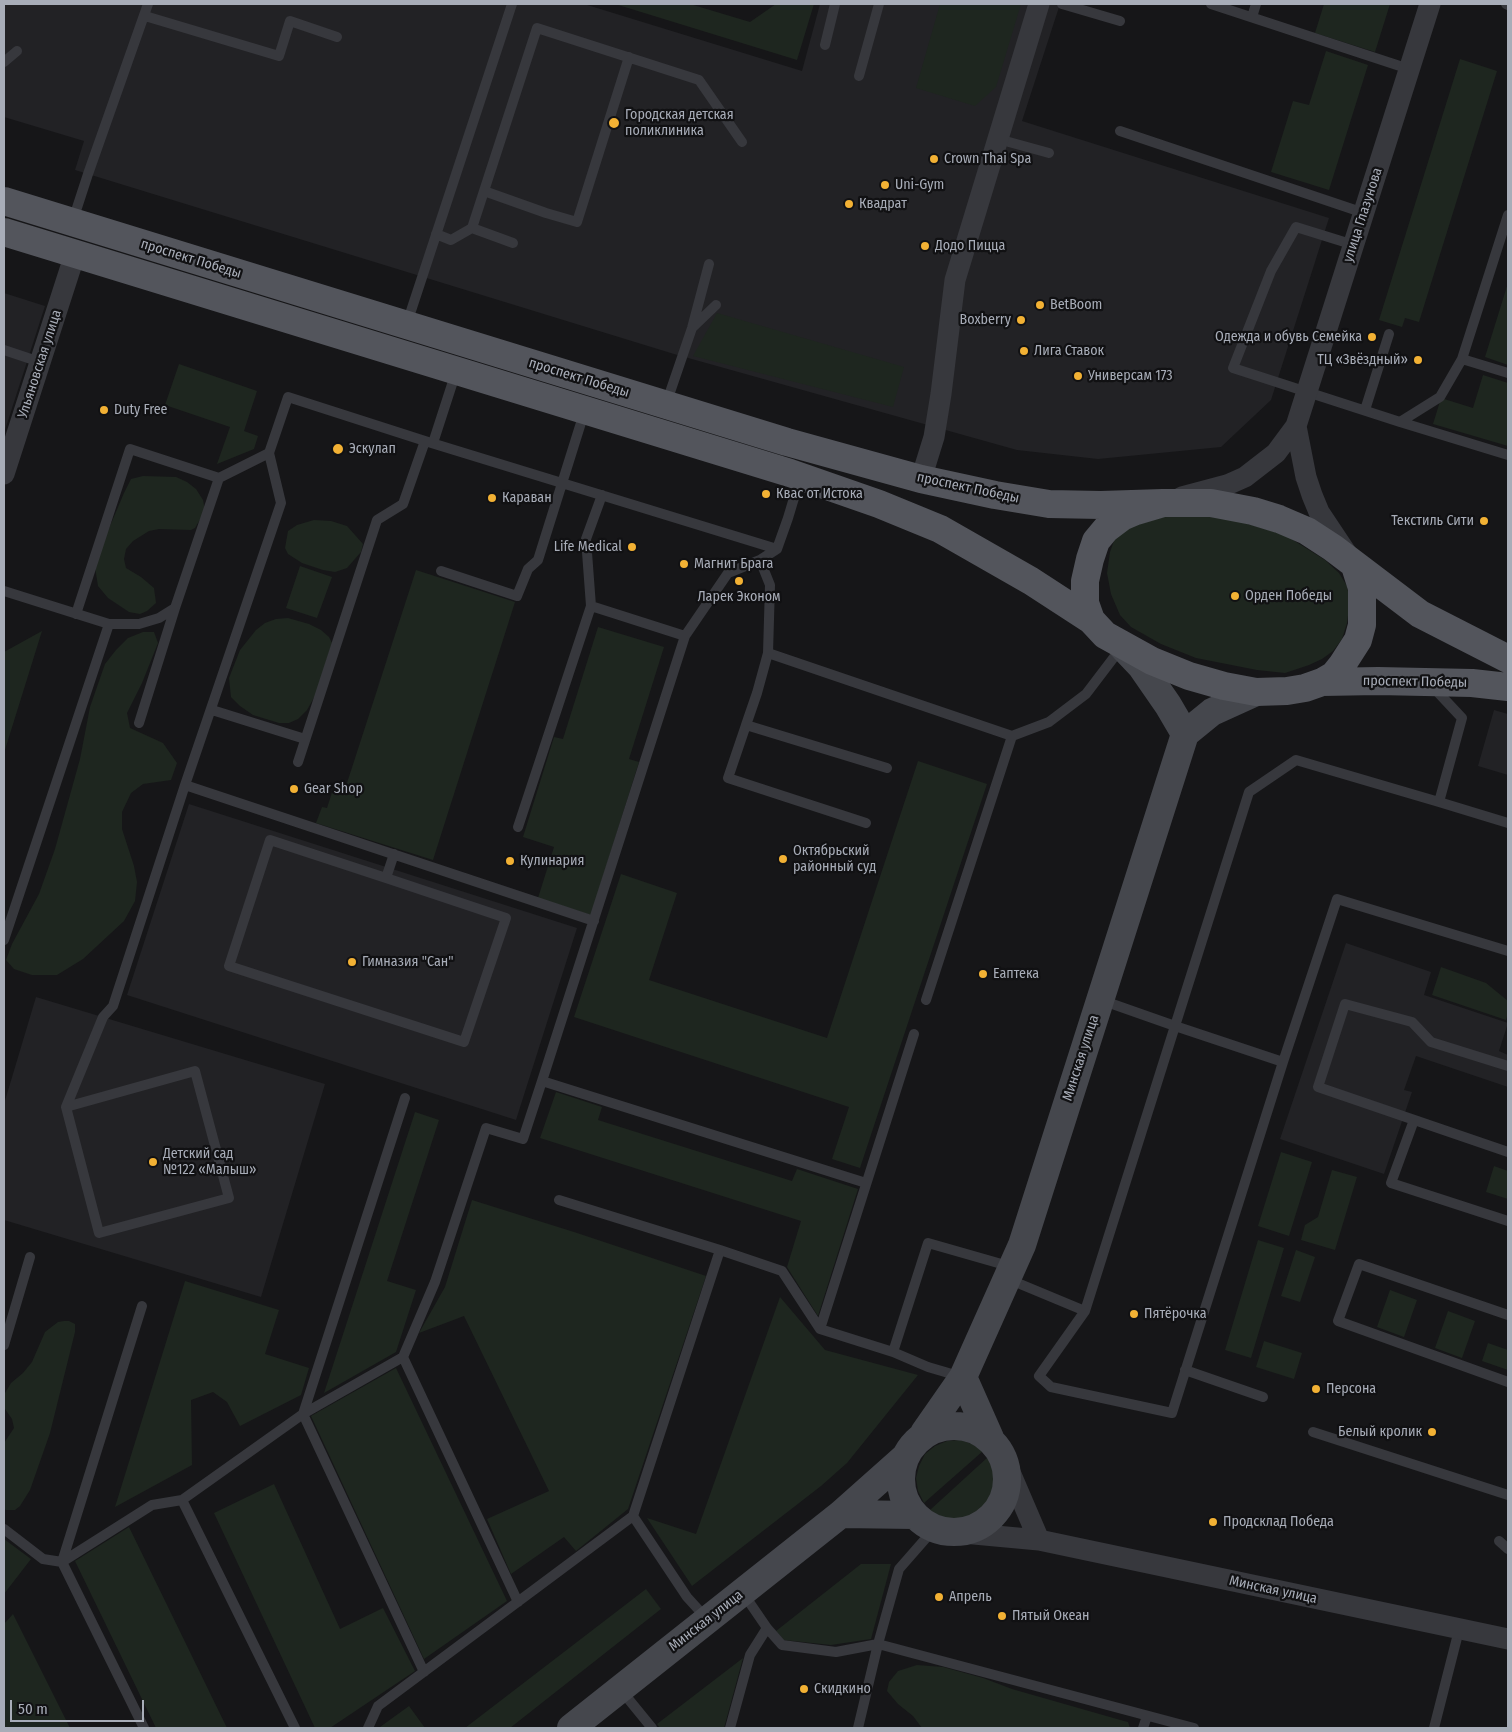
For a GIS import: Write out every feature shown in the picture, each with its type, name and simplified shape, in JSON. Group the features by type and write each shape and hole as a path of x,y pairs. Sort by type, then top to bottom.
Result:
{"main road":[{"name":"проспект Победы","path":"4,201 787,442 921,479 995,495 1050,504 1163,503"},
{"path":"4,232 585,410 800,477 879,504 940,529 1031,581 1091,620 1105,635 1122,646 1189,676 1224,686 1256,692 1287,692 1322,682 1334,675 1358,640 1362,625 1362,588 1355,566"},
{"path":"1091,620 1085,603 1085,582 1096,542 1106,529 1122,517 1163,503 1211,503 1253,511 1279,519 1306,531 1332,548 1420,614 1508,659"},
{"path":"1122,646 1146,674 1168,705 1184,734 1212,712 1256,692"},
{"name":"проспект Победы","path":"1322,682 1378,680 1508,686"},
{"name":"Минская улица","path":"924,1433 963,1377 1011,1273 1184,734"},
{"path":"841,1514 924,1522 963,1532 989,1520 1006,1494 1006,1464 990,1438 963,1377"},
{"path":"924,1522 901,1490 904,1458 924,1433 958,1425 990,1438"},
{"name":"Минская улица","path":"571,1728 841,1514 904,1458"}],"street":[{"path":"921,479 937,420 955,280 1039,4"},
{"name":"улица Глазунова","path":"1163,503 1245,477 1276,452 1296,426 1430,4"},
{"name":"Ульяновская улица","path":"4,472 75,254"},
{"name":"улица Глазунова","path":"1296,426 1306,477 1319,512 1355,566"},
{"path":"1006,1464 1039,1540"},
{"name":"Минская улица","path":"963,1532 1039,1540 1508,1639"}],"lane":[{"path":"72,222 148,4"},
{"path":"406,325 512,4"},
{"path":"825,45 835,4"},
{"path":"859,76 879,4"},
{"path":"1062,4 1120,21"},
{"path":"1211,4 1409,69"},
{"path":"1252,17 1256,4"},
{"path":"145,16 279,56 290,21 337,37"},
{"path":"436,234 451,240 472,228 537,28 699,80 742,142"},
{"path":"4,62 17,51"},
{"path":"484,191 577,222 629,57"},
{"path":"1120,131 1364,213"},
{"path":"998,139 1049,153"},
{"path":"1400,422 1440,397 1462,359 1508,215"},
{"path":"1354,245 1296,227 1271,271 1233,368 1508,455"},
{"path":"472,228 513,243"},
{"path":"666,405 692,328 709,264"},
{"path":"692,328 716,305"},
{"path":"1365,410 1389,334"},
{"path":"4,350 40,362"},
{"path":"1462,359 1508,373"},
{"path":"298,762 377,520 402,504 429,442 456,371"},
{"path":"66,1107 196,1071 229,1198 99,1233 66,1107 103,1017 112,1006 281,503 269,453 288,396 429,442 777,549"},
{"path":"442,570 517,596 528,569 538,560 585,410"},
{"path":"76,614 130,449 219,478 269,453"},
{"path":"4,1529 43,1559 62,1562 152,1505 182,1500 303,1414 403,1357 435,1282 486,1128 524,1139 685,636 728,573 760,560 777,549 800,477"},
{"path":"139,724 175,608 219,478"},
{"path":"518,827 591,606 586,539 602,495"},
{"path":"760,560 770,585 768,653 757,693 728,778 866,823"},
{"path":"4,591 109,624 139,624 159,618 175,608"},
{"path":"591,606 685,636"},
{"path":"4,940 109,624"},
{"path":"768,653 1012,736 1049,722 1086,694 1122,646"},
{"path":"1428,682 1462,718 1439,802"},
{"path":"212,710 305,739"},
{"path":"746,725 887,768"},
{"path":"926,1000 1012,736"},
{"path":"1508,823 1296,760 1249,792 1084,1311 1039,1376 1052,1387 1172,1413 1283,1062 1337,899 1508,951"},
{"path":"185,786 594,921"},
{"path":"270,840 386,878 506,918 464,1042 229,966 270,840"},
{"path":"386,878 394,854"},
{"path":"1100,1000 1283,1062"},
{"path":"1508,1066 1431,1042 1412,1022 1345,1004 1318,1087 1508,1152"},
{"path":"820,1329 914,1034"},
{"path":"542,1081 866,1183"},
{"path":"405,1098 303,1414 424,1672"},
{"path":"1414,1120 1391,1183 1508,1221"},
{"path":"559,1200 782,1271 820,1329 963,1377"},
{"path":"893,1352 928,1243 1011,1273 1084,1311"},
{"path":"368,1728 378,1706 633,1516 720,1250"},
{"path":"4,1345 30,1256"},
{"path":"1508,1315 1359,1264 1338,1322 1508,1382"},
{"path":"142,1306 62,1562 144,1728"},
{"path":"403,1357 518,1602"},
{"path":"1185,1370 1263,1397"},
{"path":"1313,1432 1508,1496"},
{"path":"182,1500 295,1728"},
{"path":"633,1516 687,1596 708,1620"},
{"path":"858,1728 878,1644 899,1569 924,1522"},
{"path":"1499,1541 1508,1548"},
{"path":"743,1592 767,1628 782,1645 836,1652 878,1644 1194,1728"},
{"path":"730,1728 750,1655 767,1628"},
{"path":"1434,1728 1459,1630"},
{"path":"620,1689 652,1728"},
{"path":"1143,1728 1147,1716"}],"shaded area":[{"path":"4,4 584,4 802,71 820,4 1060,4 1022,121 1329,218 1271,400 1221,447 1098,459 1017,450 674,354 75,170 84,141 4,117"},
{"path":"615,4 690,4 750,22 776,4 814,4 797,60"},
{"path":"940,4 1021,4 996,87 975,106 916,88"},
{"path":"1324,4 1390,4 1375,52 1315,33"},
{"path":"1326,51 1368,65 1329,190 1271,172 1293,101 1309,105"},
{"path":"1460,59 1497,71 1419,322 1405,318 1402,327 1379,320"},
{"path":"1508,283 1508,365 1485,357"},
{"path":"4,293 45,306 4,433"},
{"path":"717,313 904,367 893,407 693,356"},
{"path":"179,364 257,391 244,431 258,436 254,449 217,464 230,427 165,405"},
{"path":"1483,375 1508,383 1508,446 1433,424 1441,398 1473,408"},
{"path":"143,476 176,477 187,482 196,489 203,500 205,511 195,528 191,530 159,529 149,531 133,541 126,549 124,559 126,568 154,588 156,603 140,614 129,612 108,598 98,586 95,567 99,552 131,479"},
{"path":"1177,513 1231,519 1285,535 1325,560 1339,573 1347,586 1350,601 1347,623 1342,639 1333,651 1309,665 1285,673 1257,670 1196,658 1161,644 1131,627 1120,615 1111,594 1107,573 1110,552 1115,538 1122,529"},
{"path":"314,520 331,521 347,526 363,544 361,552 347,568 335,572 323,570 302,563 288,554 285,548 288,531 297,525"},
{"path":"300,566 332,577 317,618 286,608"},
{"path":"416,570 515,602 433,860 316,823 322,807 327,808 335,783 346,786"},
{"path":"288,618 309,624 321,630 329,637 332,643 316,694 307,710 298,719 289,723 279,723 253,715 240,706 231,697 229,678 240,650 256,630 265,623 276,619"},
{"path":"598,627 664,647 629,759 639,762 591,915 538,898 554,847 523,837 554,737 563,739"},
{"path":"42,631 4,753 4,652"},
{"path":"143,632 154,632 158,643 142,683 127,713 130,728 163,743 177,763 171,780 143,784 131,793 122,812 122,829 137,882 135,901 124,921 83,959 57,975 32,975 14,969 6,960 12,944 39,894 55,849 80,759 90,707 105,664 128,638"},
{"path":"1494,710 1508,714 1508,775 1478,766"},
{"path":"918,761 987,784 860,1168 832,1159 849,1107 574,1017 621,874 677,893 649,980 827,1038"},
{"name":"Гимназия \"Сан\"","path":"189,804 577,928 516,1120 127,995"},
{"path":"1346,943 1431,972 1424,995 1508,1023 1499,1051 1508,1055 1508,1087 1416,1056 1404,1090 1412,1092 1384,1174 1280,1139"},
{"path":"1441,967 1486,983 1508,1001 1506,1020 1432,995"},
{"name":"Детский сад №122 «Малыш»","path":"36,997 325,1084 261,1297 4,1220 4,1104"},
{"path":"556,1092 602,1107 598,1120 792,1181 797,1169 858,1189 818,1316 787,1267 801,1221 540,1138"},
{"path":"415,1112 439,1120 387,1281 416,1290 396,1352 324,1393"},
{"path":"1281,1152 1312,1162 1289,1236 1258,1226"},
{"path":"1494,1166 1508,1171 1508,1199 1486,1192"},
{"path":"1332,1170 1357,1177 1335,1250 1301,1240 1305,1225 1318,1217"},
{"path":"472,1200 706,1276 628,1509 576,1551 564,1537 511,1574 487,1519 549,1491 464,1316 419,1333 445,1287"},
{"path":"1258,1240 1284,1248 1251,1358 1225,1350"},
{"path":"1296,1250 1315,1257 1300,1302 1281,1296"},
{"path":"185,1281 279,1310 265,1354 309,1368 301,1395 240,1426 227,1402 213,1392 191,1400 192,1465 115,1507"},
{"path":"1390,1290 1417,1300 1404,1337 1377,1327"},
{"path":"780,1297 825,1350 918,1375 847,1463 821,1486 692,1586 647,1518 696,1534"},
{"path":"1448,1311 1475,1321 1462,1358 1435,1348"},
{"path":"64,1321 75,1324 75,1332 50,1433 30,1490 20,1506 15,1510 6,1510 4,1509 4,1443 14,1428 12,1419 5,1409 5,1393 11,1383 32,1362 45,1332 58,1322"},
{"path":"1264,1341 1302,1353 1294,1379 1256,1367"},
{"path":"1488,1343 1508,1350 1508,1370 1482,1361"},
{"path":"396,1368 507,1601 424,1659 311,1416"},
{"path":"960,1440 972,1444 983,1451 924,1503 918,1491 916,1478 925,1454 935,1446 947,1441"},
{"path":"988,1457 994,1468 996,1481 994,1494 988,1505 978,1514 966,1519 954,1520 941,1517 930,1510"},
{"path":"274,1484 340,1629 383,1608 415,1671 330,1728 315,1728 214,1513"},
{"path":"129,1527 227,1728 156,1728 75,1561"},
{"path":"4,1539 31,1559 4,1594"},
{"path":"861,1564 891,1564 871,1639 831,1645 784,1640 776,1631"},
{"path":"646,1589 661,1609 510,1728 465,1728"},
{"path":"13,1614 70,1728 4,1728 4,1624"},
{"path":"743,1658 724,1728 660,1728 657,1724"},
{"path":"917,1665 943,1667 983,1678 1012,1689 1128,1722 1130,1728 922,1728 913,1716 898,1704 887,1691 889,1682 898,1671"},
{"path":"409,1706 425,1728 379,1728 380,1727"}],"place":[{"name":"Городская детская поликлиника","path":"614,123"},
{"name":"Crown Thai Spa","path":"934,159"},
{"name":"Uni-Gym","path":"885,185"},
{"name":"Квадрат","path":"849,204"},
{"name":"Додо Пицца","path":"925,246"},
{"name":"BetBoom","path":"1040,305"},
{"name":"Boxberry","path":"1021,320"},
{"name":"Одежда и обувь Семейка","path":"1372,337"},
{"name":"Лига Ставок","path":"1024,351"},
{"name":"ТЦ «Звёздный»","path":"1418,360"},
{"name":"Универсам 173","path":"1078,376"},
{"name":"Duty Free","path":"104,410"},
{"name":"Эскулап","path":"338,449"},
{"name":"Квас от Истока","path":"766,494"},
{"name":"Караван","path":"492,498"},
{"name":"Текстиль Сити","path":"1484,521"},
{"name":"Life Medical","path":"632,547"},
{"name":"Магнит Брага","path":"684,564"},
{"name":"Ларек Эконом","path":"739,581"},
{"name":"Орден Победы","path":"1235,596"},
{"name":"Gear Shop","path":"294,789"},
{"name":"Октябрьский районный суд","path":"783,859"},
{"name":"Кулинария","path":"510,861"},
{"name":"Гимназия \"Сан\"","path":"352,962"},
{"name":"Еаптека","path":"983,974"},
{"name":"Детский сад №122 «Малыш»","path":"153,1162"},
{"name":"Пятёрочка","path":"1134,1314"},
{"name":"Персона","path":"1316,1389"},
{"name":"Белый кролик","path":"1432,1432"},
{"name":"Продсклад Победа","path":"1213,1522"},
{"name":"Апрель","path":"939,1597"},
{"name":"Пятый Океан","path":"1002,1616"},
{"name":"Скидкино","path":"804,1689"}]}
